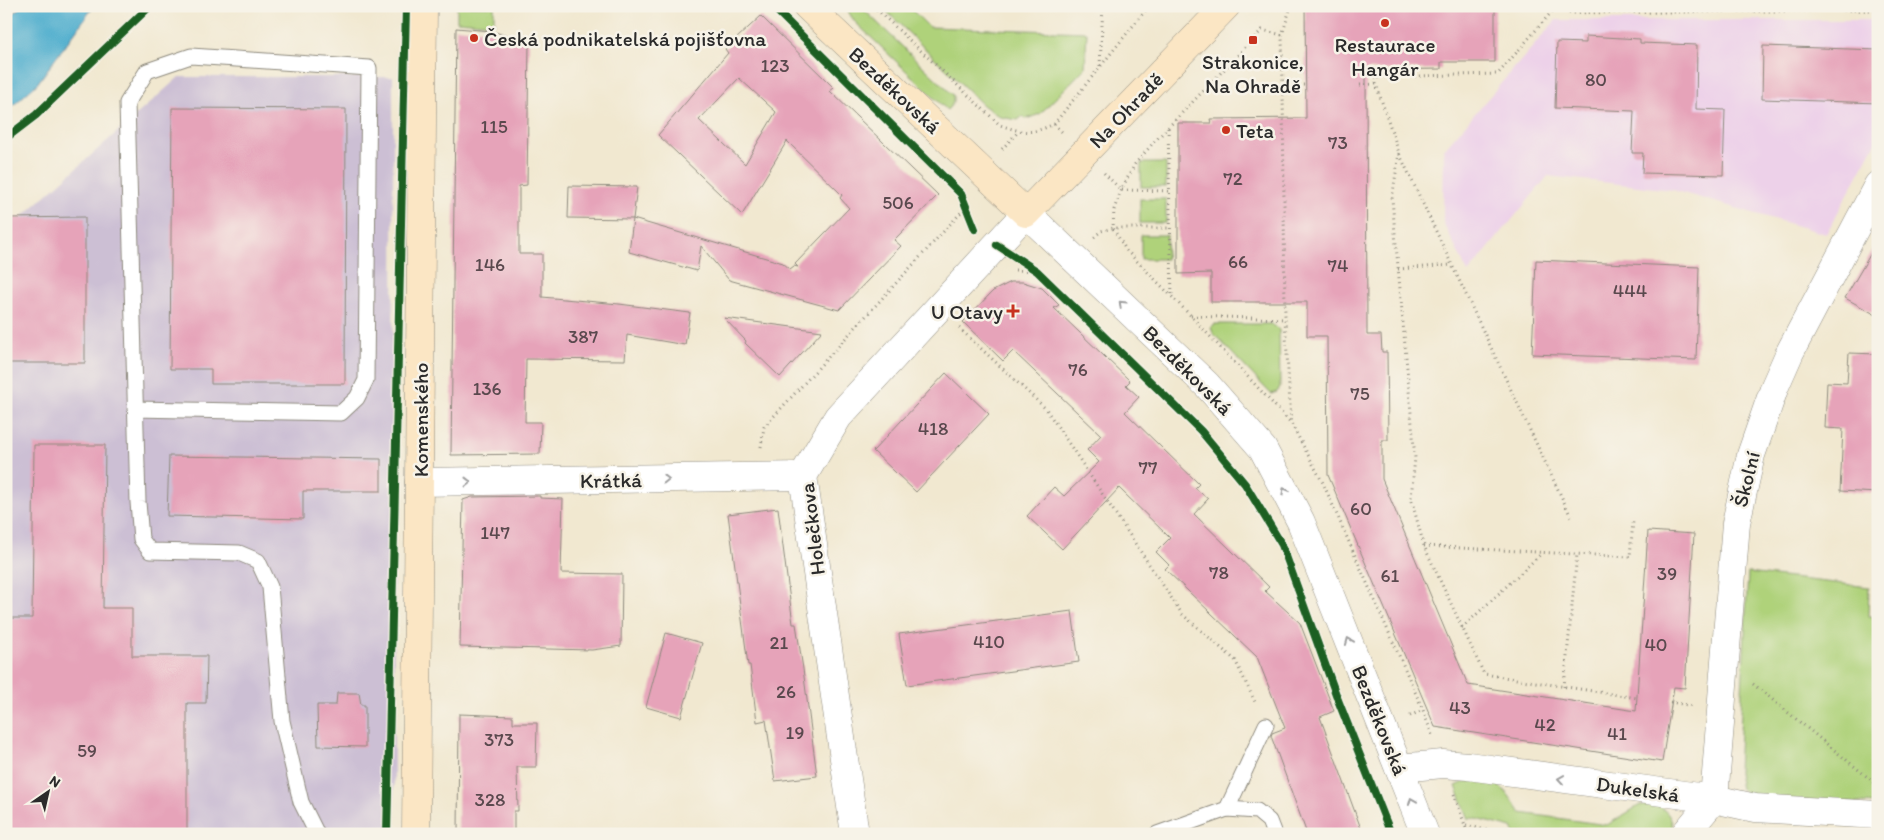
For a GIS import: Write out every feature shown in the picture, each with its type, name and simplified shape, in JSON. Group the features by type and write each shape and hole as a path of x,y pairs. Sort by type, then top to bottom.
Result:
{"main road":[{"name":"Komenského","path":"416,834 423,6"},
{"name":"Bezděkovská","path":"807,6 1026,213"},
{"name":"Na Ohradě","path":"1026,213 1226,6"}],"street":[{"name":"Školní","path":"1714,799 1736,523 1751,455 1775,386 1790,352 1878,185"},
{"name":"Holečkova","path":"855,834 803,476 838,417 1026,213"},
{"name":"Bezděkovská","path":"1026,213 1207,385 1263,449 1301,522 1425,834"},
{"name":"Krátká","path":"420,482 803,476"},
{"name":"Dukelská","path":"1399,768 1443,764 1468,766 1714,799 1755,808 1878,815"},
{"path":"1684,834 1714,799"}],"lane":[{"path":"135,409 341,413 357,398 366,380 369,68 191,56 147,71 127,104 135,409 141,539 150,551 238,553 258,561 270,587 282,721 301,802 317,834"},
{"path":"1227,809 1266,725"},
{"path":"1157,834 1227,809 1257,811 1270,821 1274,834"}],"path":[{"path":"873,6 1000,125 1018,132 1037,132 1054,124 1149,6"},
{"path":"1100,67 1103,6"},
{"path":"1291,6 1282,35 1284,319 1292,423"},
{"path":"1550,6 1570,14 1878,10"},
{"path":"1556,8 1498,74 1377,77 1376,84 1399,153 1572,519"},
{"path":"1282,35 1262,30 1168,127 1135,164 1114,210 1113,228 1126,250 1292,423 1327,492 1423,710 1468,834"},
{"path":"1360,85 1376,84"},
{"path":"1283,86 1306,85"},
{"path":"1168,127 1172,297"},
{"path":"1399,153 1392,199 1415,458 1411,498 1424,546 1484,674 1637,698"},
{"path":"759,477 764,427 966,207"},
{"path":"997,245 1037,271 1044,278"},
{"path":"1398,268 1452,265"},
{"path":"1011,270 1037,271"},
{"path":"1191,316 1284,319"},
{"path":"955,324 1046,408 1182,614 1235,660 1266,725"},
{"path":"1424,546 1630,557 1633,521"},
{"path":"1462,628 1542,553"},
{"path":"1564,687 1577,554"},
{"path":"1725,661 1878,786"},
{"path":"1335,690 1337,703"},
{"path":"1465,824 1501,834"}],"shaded area":[{"path":"1556,20 1878,20 1878,139 1826,234 1673,190 1548,176 1468,273 1443,222 1444,149"},
{"path":"179,77 393,77 394,834 6,834 6,231"}],"green space":[{"path":"457,6 494,6 494,24 457,21"},
{"path":"845,6 860,6 953,95 953,103 947,110 854,21"},
{"path":"881,6 908,6 929,27 1087,32 1085,68 1040,114 1026,119 1023,116 1018,120 1000,117 983,105"},
{"path":"1141,163 1166,163 1166,187 1141,187"},
{"path":"1140,199 1166,199 1166,223 1140,223"},
{"path":"1141,235 1167,235 1166,259 1141,259"},
{"path":"1215,324 1271,324 1279,330 1280,387 1277,392 1271,394 1213,333 1211,327"},
{"path":"1748,573 1869,587 1868,616 1878,617 1878,804 1751,798 1741,789 1738,772"},
{"path":"1475,777 1503,789 1521,813 1607,825 1640,805 1656,804 1669,816 1673,834 1515,834 1512,828 1473,818 1469,819 1456,786"}],"water":[{"path":"21,6 94,6 37,84 6,112 6,21"}],"building":[{"path":"1305,6 1495,6 1495,62 1441,62 1441,69 1366,70 1367,335 1381,335 1382,352 1387,352 1388,440 1382,440 1382,479 1468,685 1636,711 1648,531 1694,534 1685,688 1674,687 1662,762 1435,727 1328,475 1327,336 1307,336 1307,302 1211,302 1211,273 1178,274 1178,123 1211,123 1210,119 1306,118"},
{"path":"761,16 834,88 830,91 938,195 894,240 901,246 839,310 729,280 701,246 697,271 629,252 633,219 783,263 790,269 794,266 798,267 795,264 849,208 840,198 842,195 787,141 742,215 658,135 728,53 725,49","holes":["739,78 776,112 745,164 699,120"]},
{"path":"456,28 492,31 529,43 527,185 519,186 519,254 542,254 542,297 690,313 685,345 627,335 625,360 526,359 525,422 541,422 540,454 451,455"},
{"path":"1586,36 1640,39 1640,43 1697,45 1696,109 1725,110 1723,175 1642,173 1643,153 1632,153 1634,111 1555,108 1557,42 1586,43"},
{"path":"1763,46 1878,50 1878,103 1762,99"},
{"path":"172,108 346,109 345,384 211,384 211,369 170,369"},
{"path":"569,186 637,187 633,219 568,218"},
{"path":"85,217 85,363 8,363 8,218"},
{"path":"1878,241 1878,316 1845,298"},
{"path":"1536,260 1699,267 1696,360 1532,354"},
{"path":"1011,282 1023,282 1042,288 1059,305 1054,308 1130,381 1126,385 1139,397 1125,412 1199,484 1195,488 1208,499 1194,514 1269,587 1265,591 1300,623 1334,711 1320,717 1363,834 1307,834 1271,736 1272,733 1285,728 1257,657 1165,569 1169,565 1156,552 1170,538 1119,488 1062,549 1027,516 1054,487 1064,496 1099,462 1087,450 1101,435 1013,351 1003,361 963,322 993,291"},
{"path":"724,318 822,331 780,377 745,343 746,341"},
{"path":"1849,353 1878,354 1878,493 1840,491 1843,429 1825,428 1827,382 1847,383"},
{"path":"946,373 989,414 916,492 873,451"},
{"path":"34,445 105,445 103,608 132,608 132,656 207,656 206,703 187,703 187,834 6,834 6,618 32,618"},
{"path":"169,456 381,459 381,491 303,491 303,519 167,516"},
{"path":"540,496 540,498 563,499 561,573 622,574 621,646 592,650 460,647 463,500 472,497"},
{"path":"778,508 793,624 796,624 817,776 775,781 766,720 757,722 728,514"},
{"path":"1072,611 1079,662 907,685 899,634"},
{"path":"666,633 702,643 681,717 646,707"},
{"path":"337,693 359,693 361,705 365,705 365,747 318,746 317,705 336,705"},
{"path":"459,714 513,716 513,723 537,723 536,767 517,767 518,811 514,811 514,834 458,834"}],"cycle path":[{"path":"6,138 36,115 150,6"},
{"path":"387,834 406,6"},
{"path":"772,6 961,194 975,229"},
{"path":"997,245 1037,271 1201,431 1245,484 1282,545 1338,700 1391,834"}],"place":[{"name":"Restaurace Hangár","path":"1385,23"},
{"name":"Česká podnikatelská pojišťovna","path":"474,38"},
{"name":"Strakonice, Na Ohradě","path":"1253,40"},
{"name":"Teta","path":"1226,130"},
{"name":"U Otavy","path":"1013,311"}]}
